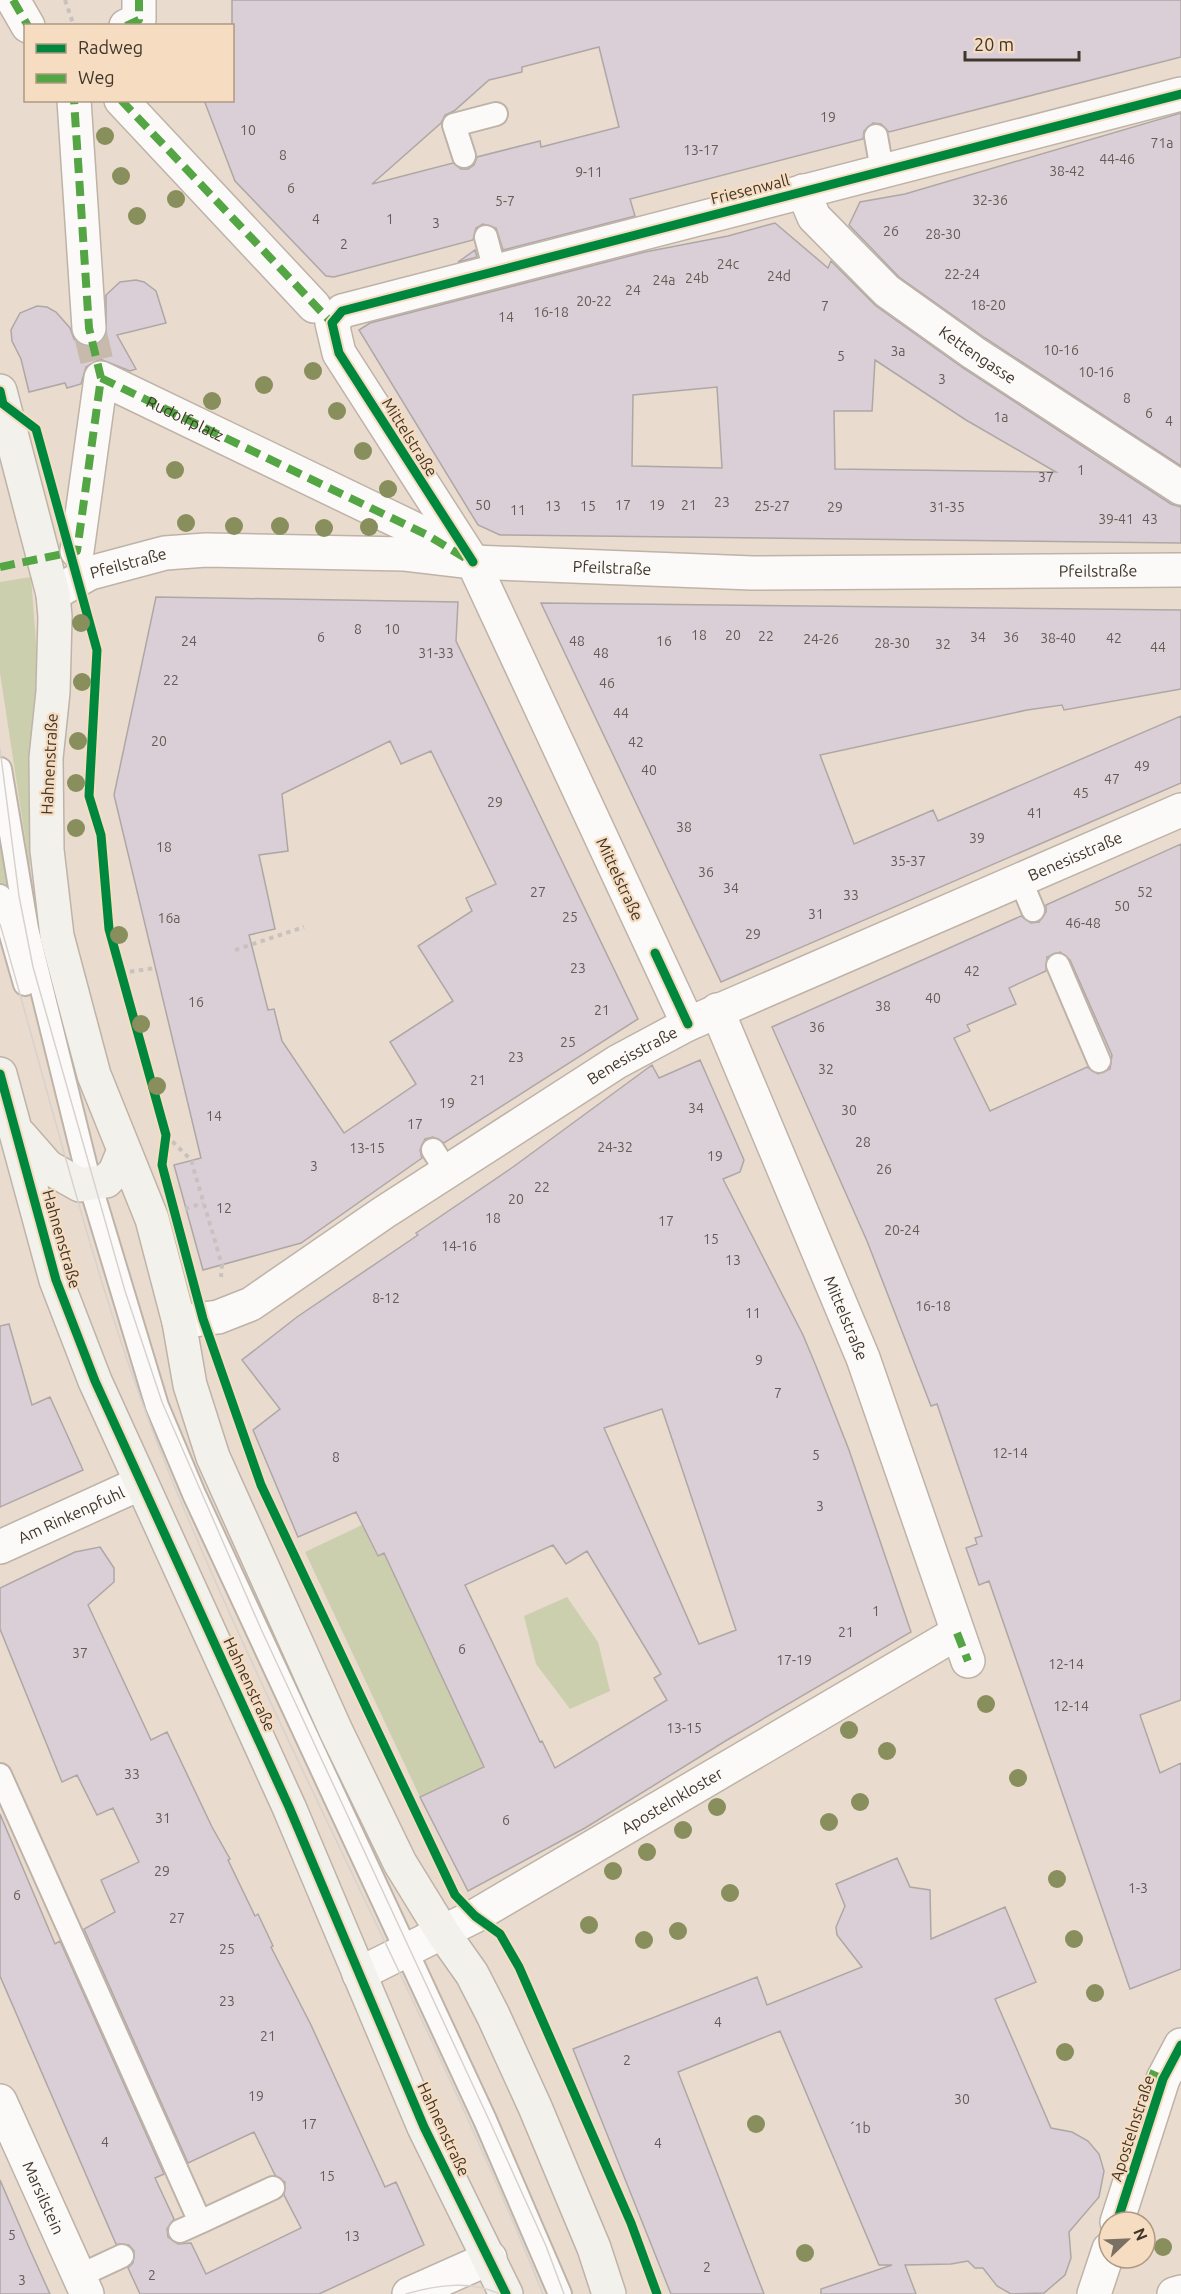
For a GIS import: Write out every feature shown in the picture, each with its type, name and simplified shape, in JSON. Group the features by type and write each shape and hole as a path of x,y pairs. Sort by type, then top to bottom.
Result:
{"main road":[{"name":"Hahnenstraße","path":"0,391 53,594 55,628 53,692 46,758 47,850 57,936 93,1075 147,1202 178,1322 190,1385 213,1457 260,1567 400,1863 443,1933 472,1974 521,2075 594,2248 609,2294"},
{"name":"Hahnenstraße","path":"0,1074 56,1280 95,1381 290,1807 424,2127 506,2294"},
{"path":"15,1129 48,1167 85,1185 106,1181 115,1172 124,1150"}],"street":[{"path":"13,0 27,24"},
{"path":"130,24 139,20 139,0"},
{"name":"Friesenwall","path":"323,314 342,311 1181,94"},
{"path":"74,102 89,328"},
{"path":"123,102 323,314"},
{"name":"Kettengasse","path":"803,191 814,217 887,291 974,352 1181,488"},
{"name":"Mittelstraße","path":"323,314 339,352 472,562 703,1017 863,1358 962,1647"},
{"name":"Rudolfplatz","path":"77,551 101,378 427,535"},
{"name":"Pfeilstraße","path":"53,594 90,573 165,553 206,550 405,554 472,562 752,573 1181,570"},
{"name":"Benesisstraße","path":"178,1322 218,1317 250,1304 440,1161 617,1062 703,1017 1181,810"},
{"name":"Am Rinkenpfuhl","path":"0,1547 141,1483"},
{"name":"Apostelnkloster","path":"359,1974 443,1933 962,1647"},
{"name":"Apostelnstraße","path":"1122,2210 1163,2079 1181,2045"},
{"name":"Marsilstein","path":"0,2101 83,2285"},
{"path":"409,2294 490,2258"},
{"path":"1104,2291 1106,2270"},
{"path":"1174,2294 1181,2292"}],"lane":[{"path":"464,156 454,125 496,114"},
{"path":"876,136 882,170"},
{"path":"486,237 495,271"},
{"path":"0,769 27,929 120,1329 161,1440 292,1737 485,2120 560,2294"},
{"path":"1020,879 1034,910"},
{"path":"0,896 85,1185"},
{"path":"1058,965 1099,1061"},
{"path":"0,1775 190,2226 273,2188"},
{"path":"401,1954 546,2294"},
{"path":"83,2285 122,2256"}],"path":[{"path":"64,0 73,24"},
{"path":"235,950 304,927"},
{"path":"121,973 155,968"},
{"path":"165,1140 191,1160 222,1265"},
{"path":"186,1208 203,1203"}],"green space":[{"path":"31,577 40,695 33,728 29,773 30,870 0,673 0,582"},
{"path":"0,811 14,915 12,925 0,882"},
{"path":"362,1525 377,1556 384,1553 484,1767 420,1797 305,1552"},
{"path":"567,1597 598,1642 610,1691 570,1709 536,1664 524,1616"}],"building":[{"path":"232,0 1181,0 1181,57 889,132 881,124 873,123 864,131 863,139 630,199 635,216 503,250 496,228 483,224 476,228 473,240 334,277 326,276 235,181 205,102 234,102","holes":["599,47 619,127 541,147 540,141 477,157 474,165 468,169 461,169 453,163 372,184 441,123 445,115 454,111 489,80 522,72 522,67"]},
{"path":"1181,113 1181,466 985,338 899,277 849,225 860,202 905,194"},
{"path":"775,223 828,268 831,261 876,306 963,368 1171,504 1181,507 1181,543 500,535 478,525 359,330 370,323 645,252 728,236","holes":["875,360 966,420 1056,472 835,469 834,411 872,411","717,387 722,468 632,466 633,395"]},
{"path":"475,250 477,257 458,262"},
{"path":"136,280 144,282 156,291 166,323 117,335 136,369 130,371 100,359 86,367 81,384 67,388 65,383 29,392 21,359 12,341 11,330 20,313 37,306 47,307 56,312 70,328 74,339 92,352 94,346 106,336 106,295 120,282"},
{"path":"156,597 458,602 456,641 638,1019 444,1143 433,1137 425,1139 420,1150 422,1158 301,1243 203,1270 174,1165 201,1158 114,795","holes":["390,741 401,764 431,751 496,884 466,898 472,911 418,946 453,1001 390,1042 416,1084 344,1133 282,1041 274,1009 268,1010 249,935 275,929 259,855 288,851 282,794"]},
{"path":"541,603 1181,610 1181,689 1064,710 1062,705 1027,710 820,755 854,844 933,810 938,821 1181,716 1181,783 721,982"},
{"path":"1181,844 1181,1700 1140,1715 1160,1773 1181,1763 1181,1969 1130,1989 989,1581 979,1585 966,1548 977,1544 975,1538 982,1536 937,1404 931,1406 867,1241 772,1027 1021,916 1031,923 1039,922 1046,912 1046,905","holes":["1060,952 1070,960 1112,1055 1110,1069 1098,1074 1087,1067 990,1111 954,1038 970,1031 967,1025 1016,1004 1009,988 1046,971 1047,957"]},
{"path":"700,1060 744,1160 740,1172 723,1179 803,1335 816,1366 849,1450 911,1632 727,1740 585,1828 468,1891 420,1797 484,1767 384,1553 378,1556 356,1512 298,1537 253,1430 280,1409 242,1360 297,1317 418,1235 416,1233 513,1167 652,1065 659,1078","holes":["662,1409 736,1630 699,1644 604,1428","553,1545 566,1564 587,1551 661,1674 654,1678 667,1700 555,1768 542,1741 540,1742 465,1585"]},
{"path":"9,1324 32,1405 50,1397 83,1470 0,1507 0,1326"},
{"path":"100,1547 114,1568 114,1582 88,1605 151,1740 167,1732 212,1827 230,1859 228,1860 255,1916 258,1914 273,1946 271,1947 311,2025 385,2187 396,2182 424,2245 319,2294 140,2294 128,2268 133,2263 134,2251 129,2245 116,2244 0,1976 0,1814 55,1944 60,1941 164,2174 155,2178 174,2219 167,2229 168,2237 178,2244 191,2243 206,2274 301,2228 284,2195 285,2182 275,2175 254,2132 188,2163 84,1929 115,1912 101,1880 139,1862 113,1808 97,1815 77,1775 62,1782 0,1629 0,1588 75,1552"},
{"path":"897,1858 910,1887 930,1890 931,1939 1005,1907 1036,1982 995,1999 1051,2128 1072,2132 1088,2141 1099,2154 1104,2171 1099,2197 1069,2232 1071,2258 1065,2275 1044,2293 1011,2294 997,2286 983,2268 975,2268 968,2261 951,2264 905,2265 916,2294 821,2294 821,2289 892,2265 879,2265 780,2031 678,2072 764,2294 671,2294 573,2049 757,1977 767,2005 862,1967 837,1935 836,1927 845,1906 836,1884"},
{"path":"0,2180 31,2252 50,2294 0,2294"}],"tunnel":[{"path":"89,328 101,378"}],"tram line":[{"path":"0,749 19,896 33,967 125,1291 162,1402 261,1629 546,2246 564,2294"},
{"path":"0,924 81,1213 151,1427 223,1598 456,2093 543,2294"},
{"path":"406,2294 453,2285 477,2287 500,2294"}],"marked path":[{"path":"13,0 27,24"},
{"path":"130,24 139,20 139,0"},
{"path":"0,567 77,551 101,378 89,328 74,102"},
{"path":"123,102 332,323"},
{"path":"101,378 427,535 467,559"},
{"path":"957,1633 968,1661"},
{"path":"1149,2073 1163,2079"},
{"path":"1133,2116 1149,2122"}],"cycle path":[{"path":"473,562 339,353 332,323 342,311 1181,94"},
{"path":"0,391 3,404 36,429 97,650 89,796 101,835 109,929 166,1135 162,1165 203,1319 261,1485 455,1895 475,1916 500,1934 519,1967 631,2223 657,2294"},
{"path":"655,953 688,1024"},
{"path":"0,1074 56,1280 95,1381 289,1807 424,2127 506,2294"},
{"path":"1121,2210 1163,2079 1181,2045"}]}
